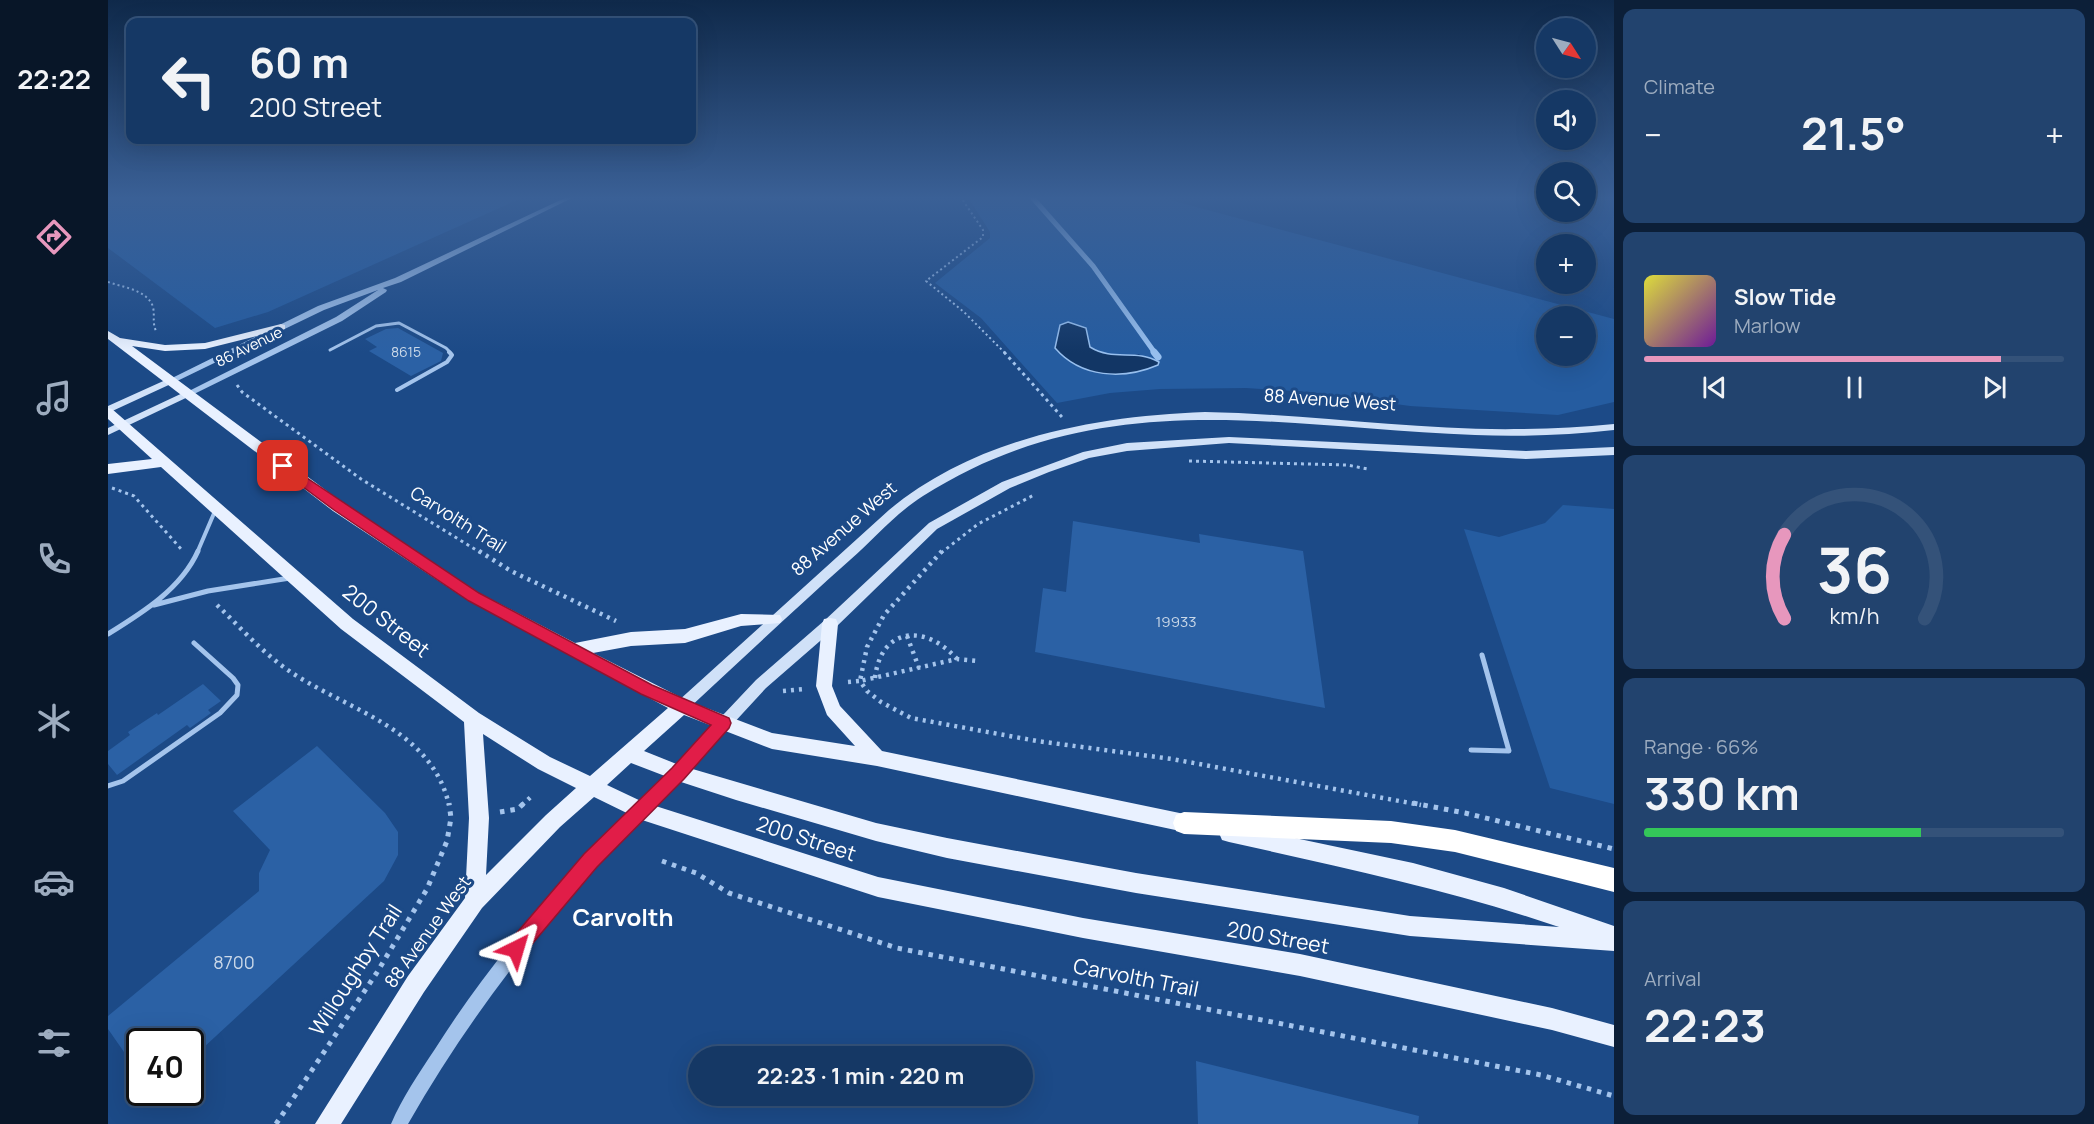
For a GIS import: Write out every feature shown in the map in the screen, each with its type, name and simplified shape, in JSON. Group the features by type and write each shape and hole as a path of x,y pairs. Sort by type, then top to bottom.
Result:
{"highway":[{"path":"1184,823 1391,832 1455,841 1614,880"}],"main road":[{"path":"112,337 165,348 205,346 281,327"},
{"path":"112,337 338,507 474,597 647,690 723,723 772,741 877,759 1413,873 1504,898 1614,936"},
{"name":"86 Avenue","path":"108,411 170,381"},
{"name":"86 Avenue","path":"108,432 187,394"},
{"name":"200 Street","path":"108,411 347,624 473,717 544,763 639,810 878,887 1083,928 1300,965 1552,1019 1614,1036"},
{"name":"88 Avenue West","path":"327,1124 416,984 475,901 590,786 681,706 774,619 918,494 960,469 1005,448 1072,429 1186,415 1248,416 1411,429 1522,433 1614,427"},
{"path":"639,810 678,773 761,684 831,624 933,526 1006,485 1045,469 1087,455 1159,444 1229,440 1526,455 1614,451"},
{"path":"108,469 163,462"},
{"path":"575,650 631,639 685,636 741,620 774,619"},
{"path":"831,624 824,686 833,710 877,759"},
{"path":"473,717 479,818 475,901"},
{"path":"627,753 678,773 876,832 1136,883 1410,926 1614,942"}],"street":[{"name":"86 Avenue","path":"170,381 321,308 398,280 464,248"},
{"name":"86 Avenue","path":"187,394 339,319 398,280"},
{"path":"399,1124 469,1010 516,949 590,861 639,810"}],"lane":[{"path":"330,350 387,323 399,323 446,348 452,355 447,362 397,390"},
{"path":"108,634 154,605 192,564 216,508"},
{"path":"154,605 208,591 293,578"},
{"path":"108,786 123,781 210,720 229,706 237,695 238,685 194,643"},
{"path":"1471,750 1509,751 1482,655"}],"path":[{"path":"968,248 926,281 955,302 985,330 1062,417"},
{"path":"108,282 140,292 150,300 153,308 151,322 157,332"},
{"name":"Carvolth Trail","path":"239,386 242,392 361,479 511,571 602,616 625,622"},
{"path":"1185,461 1334,465 1368,469"},
{"path":"108,488 134,496 174,538 192,564"},
{"path":"1040,492 970,529 947,546 933,564 907,586 881,621 862,658 860,681 867,691 881,702 911,718 1037,741 1172,759 1454,811 1614,849"},
{"name":"Willoughby Trail","path":"208,591 216,604 285,667 399,734 421,751 438,775 447,797 451,827 432,878 394,945 276,1124"},
{"path":"875,678 877,665 884,649 898,638 921,635 932,638 943,643 957,659"},
{"path":"907,636 919,668"},
{"path":"848,682 957,659 978,661"},
{"path":"784,693 805,689"},
{"path":"518,809 533,795"},
{"path":"498,813 518,809 529,813"},
{"name":"Carvolth Trail","path":"662,861 696,873 729,893 897,948 1541,1075 1614,1096"}],"shaded area":[{"path":"109,248 409,248 268,312 215,328"},
{"path":"977,248 1351,248 1565,306 1536,306 1536,366 1596,366 1596,314 1614,319 1614,402 1558,415 1410,406 1309,392 1246,388 1160,389 1110,393 1057,403 981,318 935,283","holes":["1086,328 1090,347 1114,355 1140,354 1123,375 1097,373 1080,367"]},
{"path":"1068,322 1086,328 1090,347 1108,354 1150,358 1159,362 1158,365 1145,370 1117,374 1090,371 1077,365 1055,348 1060,325"},
{"path":"1563,505 1614,509 1614,804 1550,788 1464,529 1499,537 1545,523"}],"building":[{"path":"398,328 443,353 441,361 411,376 369,351 377,347 365,339 386,329"},
{"path":"1073,521 1200,543 1199,534 1303,551 1325,708 1035,652 1043,588 1066,592"},
{"path":"203,684 221,701 208,710 211,713 190,728 187,725 117,775 108,764 108,751 130,735 128,732 157,713 158,715"},
{"path":"317,746 385,813 398,832 398,855 384,881 204,1047 204,1028 126,1028 126,1055 108,1029 108,1016 259,891 259,873 270,850 233,811"},
{"path":"1196,1061 1419,1116 1418,1124 1198,1124"}],"waterway":[{"path":"1077,248 1093,266 1155,353"},
{"path":"1154,352 1158,357"}],"district":[{"name":"Carvolth","path":"623,918"}],"route":[{"path":"283,466 338,507 474,597 647,690 723,723 678,773 590,861 516,949"}]}
